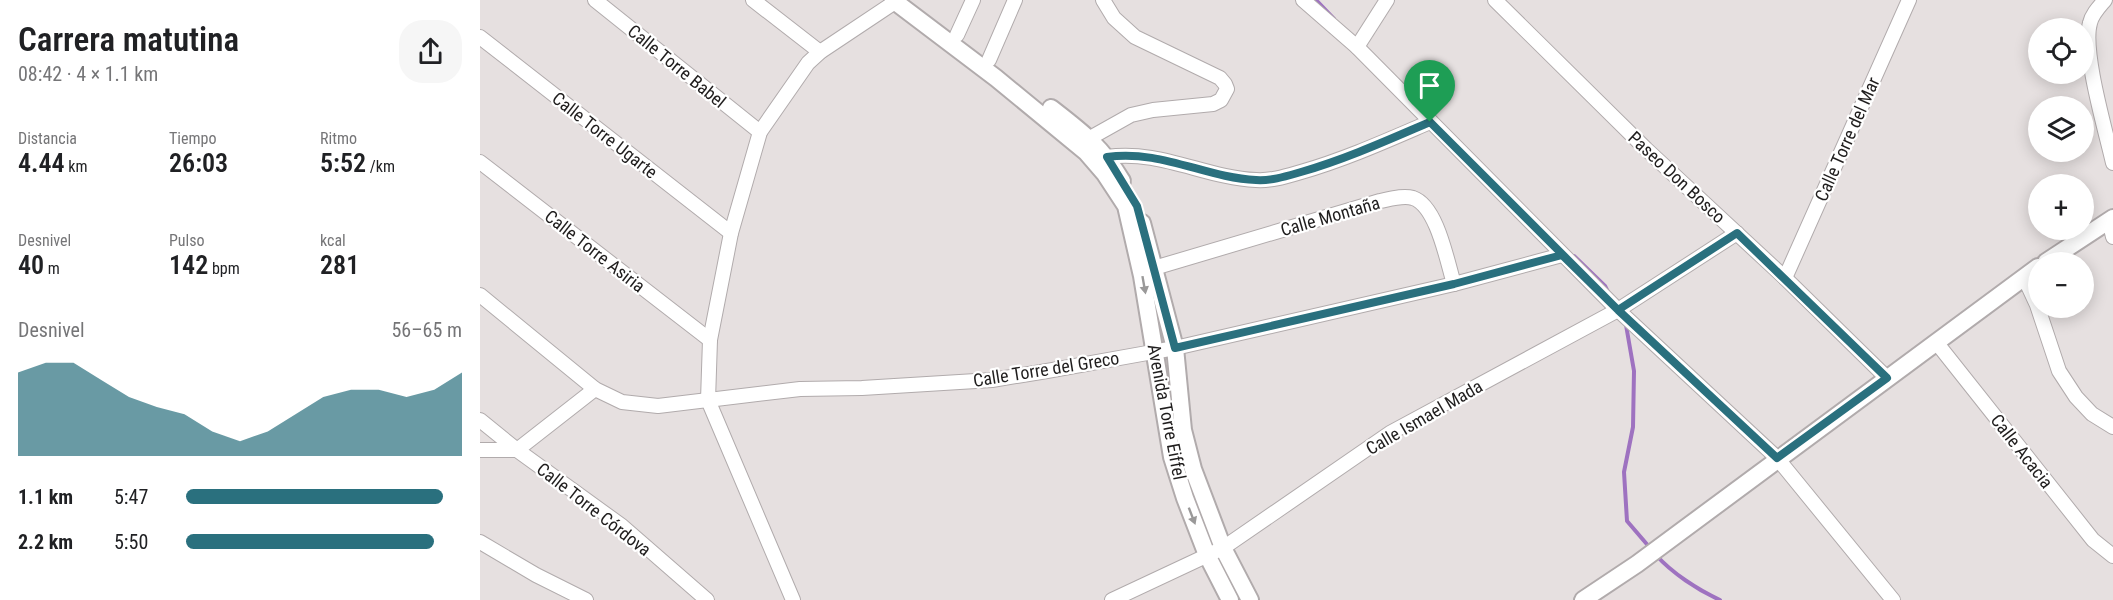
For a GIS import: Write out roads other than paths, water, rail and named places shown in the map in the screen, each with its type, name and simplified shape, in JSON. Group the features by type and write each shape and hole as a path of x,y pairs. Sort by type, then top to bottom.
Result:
{"street":[{"name":"Calle Torre Babel","path":"595,0 760,132"},
{"path":"753,0 820,52"},
{"path":"957,35 973,0"},
{"path":"989,60 1016,0"},
{"path":"1090,138 1131,115 1153,110 1213,104 1221,100 1227,89 1220,78 1135,37 1114,18 1103,0"},
{"path":"1303,0 1357,47 1618,310 1777,458 1893,600"},
{"path":"1357,47 1387,0"},
{"name":"Paseo Don Bosco","path":"1495,0 1887,378"},
{"name":"Calle Torre del Mar","path":"1785,278 1909,0"},
{"path":"2105,0 2094,14 2088,32 2089,52 2113,163"},
{"path":"794,600 708,400 710,340 731,233 760,132 808,63 820,52 899,1"},
{"name":"Avenida Torre Eiffel","path":"899,1 957,35 1090,138 1107,157 1137,206 1175,348 1183,430 1193,469 1223,548 1250,600"},
{"name":"Avenida Torre Eiffel","path":"899,1 1046,117 1086,152 1105,174 1126,206 1140,265 1172,458 1207,555 1230,600"},
{"name":"Calle Torre Ugarte","path":"480,37 731,233"},
{"path":"1107,157 1122,155 1155,158 1257,180 1277,178 1327,164 1430,122"},
{"name":"Calle Torre Asiria","path":"480,162 710,340"},
{"name":"Calle Montaña","path":"1154,268 1380,201 1412,198 1424,204 1433,217 1454,284"},
{"path":"2064,252 2112,225"},
{"name":"Calle Ismael Mada","path":"1112,600 1223,548 1390,433 1618,310 1737,233"},
{"name":"Calle Torre del Greco","path":"480,295 595,389 622,402 658,406 800,389 862,388 992,380 1175,348 1454,284 1562,255"},
{"path":"1583,600 1637,564 2028,274"},
{"path":"2024,277 2037,305 2059,371 2076,397 2092,414 2113,428"},
{"name":"Calle Acacia","path":"1936,342 2093,540 2113,555"},
{"path":"480,450 517,450 595,389"},
{"name":"Calle Torre Córdova","path":"480,420 517,450 622,526 707,600"},
{"path":"483,551 586,600"}],"waterway":[{"path":"1316,0 1334,19"},
{"path":"1574,256 1605,286 1608,292"},
{"path":"1626,325 1634,371 1633,427 1624,472 1627,521 1651,549"},
{"path":"1656,555 1686,580 1720,600"}]}
